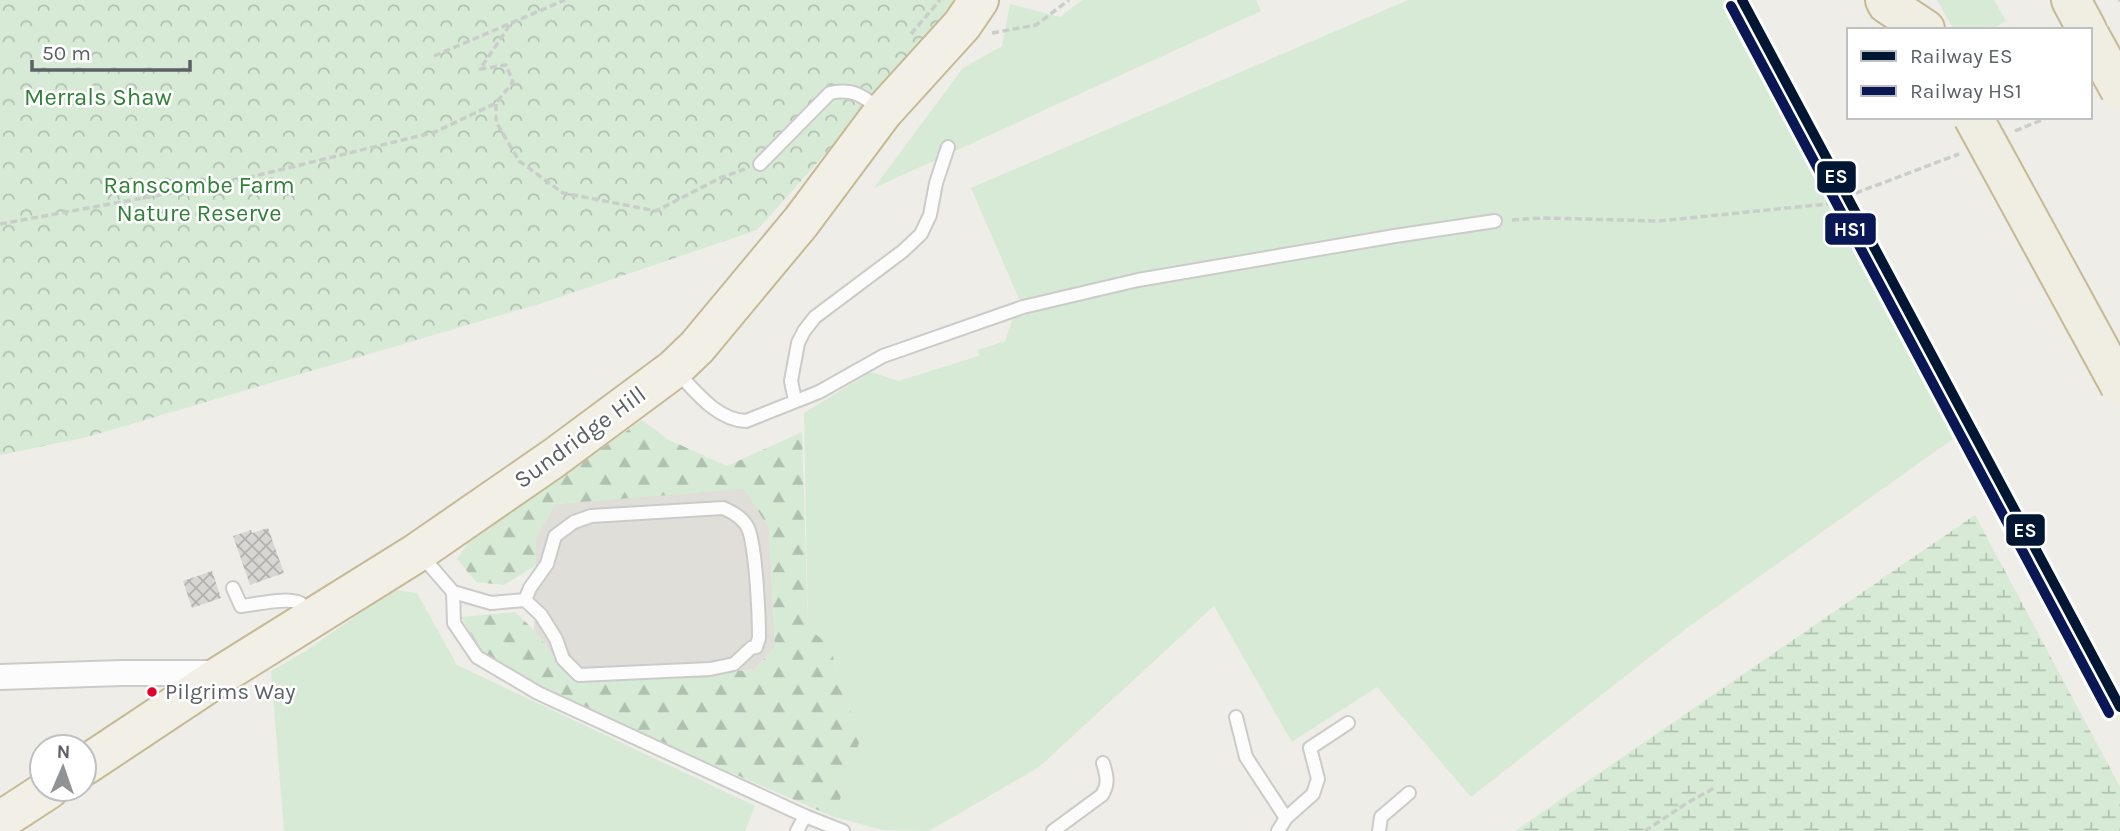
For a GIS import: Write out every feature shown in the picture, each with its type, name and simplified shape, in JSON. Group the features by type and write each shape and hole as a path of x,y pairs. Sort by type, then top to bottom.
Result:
{"highway":[{"path":"1885,0 1887,4 1920,19"},
{"path":"2071,0 2086,28"},
{"name":"Sundridge Hill","path":"98,757 224,673 418,552 554,458 685,358 801,222 883,112 962,25 982,17"},
{"path":"2092,40 2120,90"},
{"path":"1974,119 2120,386"},
{"path":"0,821 28,803"}],"street":[{"path":"0,677 224,673"}],"lane":[{"path":"760,164 830,93 844,90 859,93 883,112"},
{"path":"795,400 791,381 803,331 816,317 903,251 922,232 932,211 936,183 948,147"},
{"path":"685,358 705,401 737,421 753,419 819,392 864,364 895,351 993,317 1073,294 1356,242 1495,221"},
{"path":"418,552 453,593 491,603 525,600 541,615 556,639 564,659 579,675 710,670 734,664 751,648 756,647 758,641 751,538 740,517 723,508 594,516 577,520 555,536 547,564 525,600"},
{"path":"233,588 241,606 297,602 303,604 311,619"},
{"path":"453,593 454,623 477,657 538,693 843,831"},
{"path":"1236,717 1246,757 1286,818"},
{"path":"1279,831 1286,818 1313,794 1318,779 1310,748 1348,723"},
{"path":"1053,831 1102,795 1107,787 1107,774 1103,763"},
{"path":"1379,831 1381,817 1409,793"},
{"path":"797,831 805,816"}],"path":[{"path":"434,56 565,0"},
{"path":"982,17 1035,25 1069,0"},
{"path":"0,223 226,183 435,132 496,103 513,82 506,65 480,69 510,25"},
{"path":"496,103 496,121 519,161 563,193 656,211 719,178 760,164"},
{"path":"2011,133 2044,119"},
{"path":"1495,221 1534,218 1659,221 1827,204 1960,154"},
{"path":"1645,831 1716,787"}],"shaded area":[{"path":"744,488 769,528 775,647 754,670 571,679 534,630 536,538 555,504"}],"green space":[{"name":"Ranscombe Farm Nature Reserve","path":"0,0 956,0 858,117 757,230 539,304 87,437 0,455"},
{"path":"1082,0 1256,0 1261,11 874,188 963,68 1002,46 1010,4 1060,17"},
{"path":"1408,0 1729,0 1748,28 1957,436 1687,628 1471,797 1377,687 1292,742 1214,606 1039,767 929,831 883,830 834,817 860,740 829,645 808,629 804,413 871,372 898,381 979,356 978,350 1005,341 1013,318 1026,315 971,188"},
{"path":"1937,0 1994,0 2006,21 1993,28 1953,28"},
{"path":"642,420 667,439 727,466 802,432 808,628 829,645 860,740 834,817 579,707 483,653 461,617 515,612 534,630 571,679 754,670 775,647 769,528 744,489 555,504 536,538 536,565 504,585 476,582 457,559 467,544"},
{"path":"1975,515 2120,787 2120,831 1515,831"},
{"path":"393,590 417,593 457,665 755,806 745,831 284,831 271,671 306,651"}],"building":[{"path":"268,528 284,573 250,585 233,536"},
{"path":"212,571 221,598 192,608 183,581"}],"rail line":[{"name":"ES","path":"1742,0 2120,707"},
{"name":"HS1","path":"1731,6 2109,713"}],"place":[{"name":"Pilgrims Way","path":"152,692"}],"park label":[{"name":"Merrals Shaw","path":"98,97"}]}
